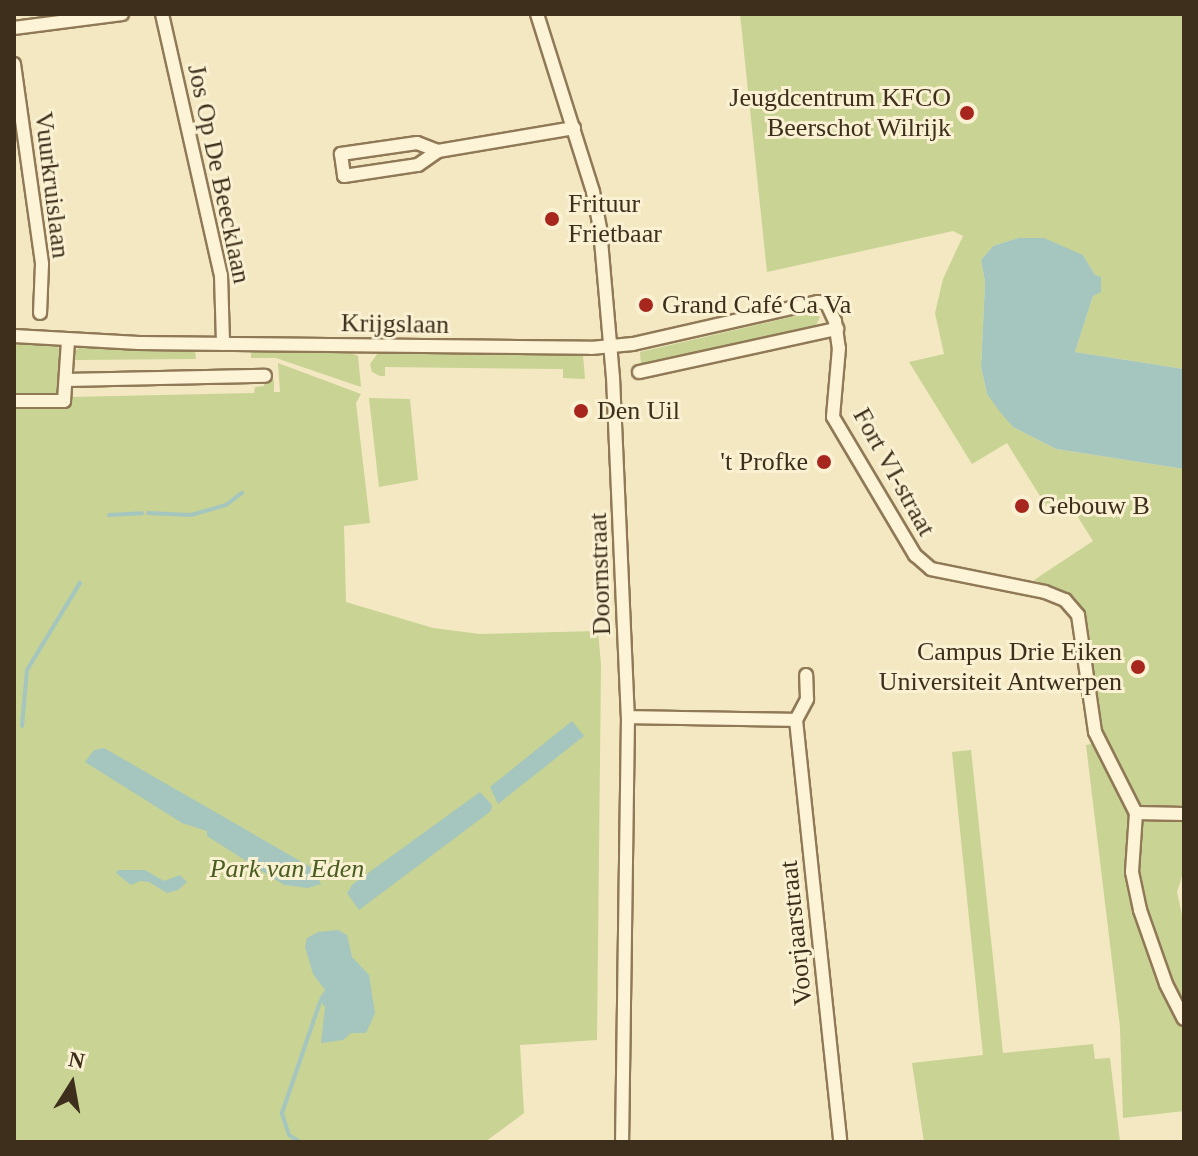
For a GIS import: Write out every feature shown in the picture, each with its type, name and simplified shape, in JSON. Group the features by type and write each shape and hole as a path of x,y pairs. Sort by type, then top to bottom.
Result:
{"street":[{"path":"14,28 122,14"},
{"name":"Jos Op De Beecklaan","path":"162,14 221,275 223,344"},
{"name":"Doornstraat","path":"537,14 574,128 600,229 610,346 618,455 628,717 622,1142"},
{"name":"Vuurkruislaan","path":"14,64 42,264 40,313"},
{"path":"438,151 417,143 341,154 344,176 418,165 438,151 574,128"},
{"name":"Krijgslaan","path":"14,336 223,344 610,346 818,302 832,310"},
{"name":"Fort VI-straat","path":"832,310 839,360 833,417 915,555 931,569 1045,592 1065,600 1078,615 1095,732 1136,813"},
{"path":"639,372 837,329"},
{"path":"14,401 64,401 68,340"},
{"path":"66,380 265,376"},
{"name":"Voorjaarstraat","path":"806,675 807,699 796,720 840,1142"},
{"path":"628,717 796,720"},
{"path":"1184,814 1136,813 1132,872 1140,910 1166,984 1184,1019"}],"green space":[{"path":"740,14 1184,14 1184,369 1075,352 1093,296 1095,275 1083,255 1018,238 993,246 981,260 985,282 981,367 987,394 1013,427 1056,449 1184,469 1184,870 1177,892 1184,924 1184,1111 1123,1118 1120,1027 1086,745 1098,743 1102,732 1089,632 1085,613 1075,600 1034,580 1093,541 1071,506 1053,517 1007,443 972,464 909,362 944,354 935,313 943,279 963,236 953,231 767,272"},
{"path":"813,312 820,317 816,325 641,365 640,352"},
{"name":"Park van Eden","path":"14,343 56,345 62,353 70,397 254,393 255,387 264,386 264,380 274,380 274,392 280,392 278,363 361,394 356,403 370,523 344,526 346,602 433,628 480,634 598,631 601,665 597,1040 520,1045 524,1113 485,1142 14,1142"},
{"path":"80,347 195,351 196,359 72,360 73,353"},
{"path":"251,352 351,353 358,356 361,387 276,358 251,358"},
{"path":"378,353 583,355 585,379 563,378 563,369 385,367 385,376 380,376 372,372 370,364"},
{"path":"369,398 410,399 418,480 379,487"},
{"path":"971,750 1003,1053 1093,1044 1095,1059 1110,1058 1120,1142 924,1142 912,1063 983,1055 952,752"}],"water":[{"path":"1018,238 1044,238 1083,255 1095,275 1101,277 1101,292 1093,296 1075,352 1184,369 1184,469 1056,449 1013,427 987,394 981,367 985,282 981,260 993,246"},
{"path":"572,721 584,736 498,804 490,787"},
{"path":"104,748 314,869 321,884 308,888 284,885 207,836 207,831 182,823 85,762 94,750"},
{"path":"480,792 492,805 491,811 359,910 347,893 353,884"},
{"path":"118,870 145,870 164,881 180,875 187,882 178,890 167,893 149,882 140,881 131,885 116,873"},
{"path":"338,930 347,935 352,957 369,975 375,1013 366,1033 351,1033 343,1040 321,1043 325,1007 319,999 325,990 313,974 305,947 307,938 318,932"}],"waterway":[{"path":"148,513 191,515 226,505 242,493"},
{"path":"109,515 142,513"},
{"path":"22,726 27,670 80,583"},
{"path":"300,1142 289,1135 282,1113 320,1002"}],"place":[{"name":"Jeugdcentrum KFCO Beerschot Wilrijk","path":"967,113"},
{"name":"Frituur Frietbaar","path":"552,219"},
{"name":"Grand Café Ca Va","path":"646,305"},
{"name":"Den Uil","path":"581,411"},
{"name":"'t Profke","path":"824,462"},
{"name":"Gebouw B","path":"1022,506"},
{"name":"Campus Drie Eiken Universiteit Antwerpen","path":"1138,667"}]}
